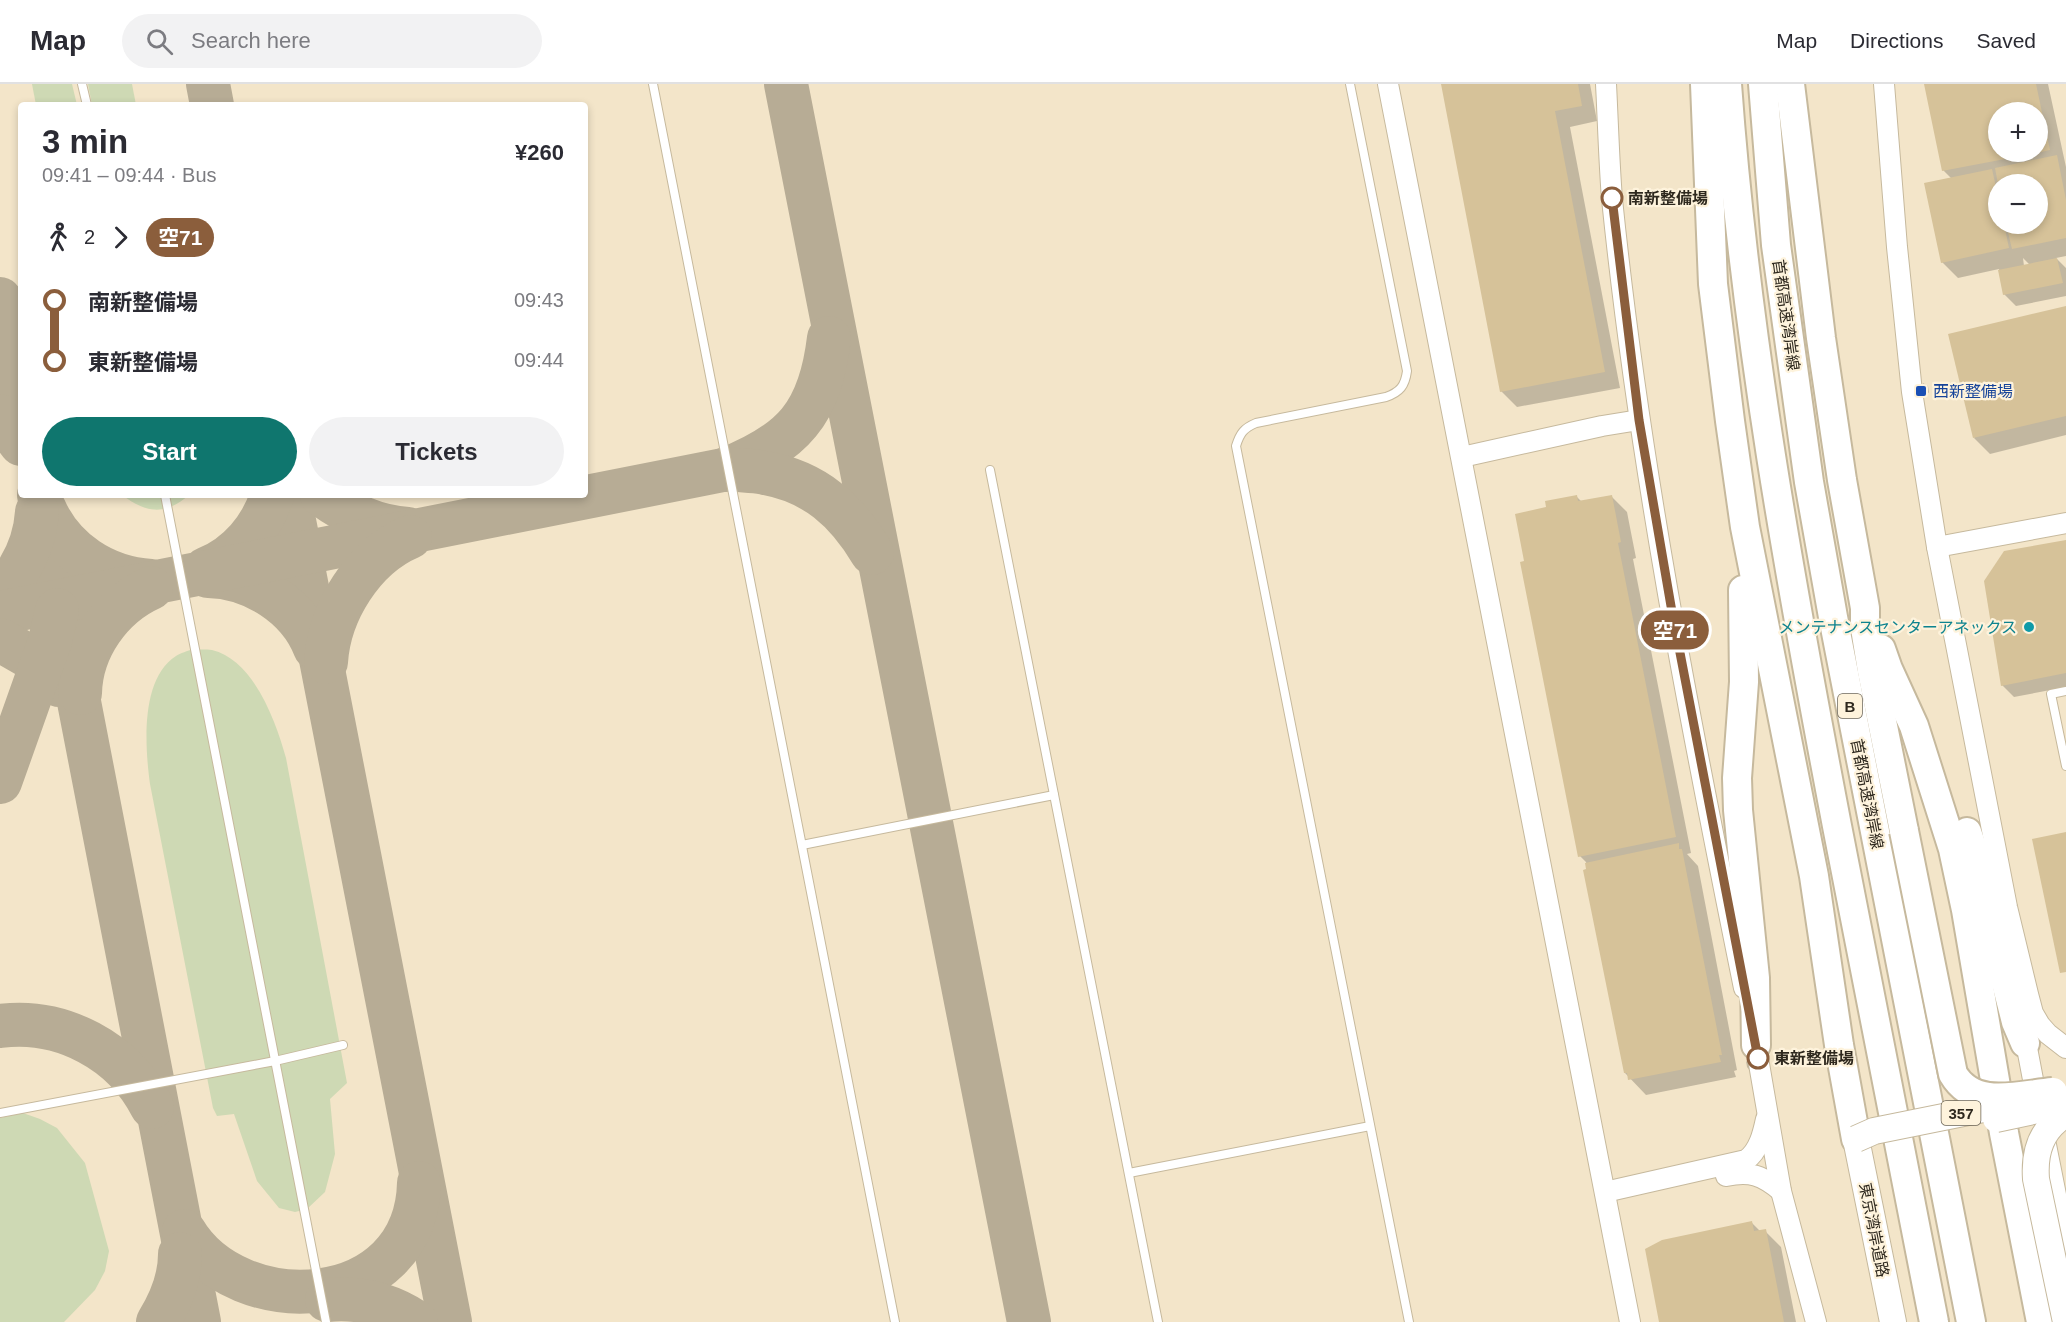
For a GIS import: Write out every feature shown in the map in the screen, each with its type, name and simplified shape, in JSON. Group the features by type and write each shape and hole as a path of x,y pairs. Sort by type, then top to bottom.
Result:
{"highway":[{"path":"1705,84 1713,285 1745,527 1805,828 1856,1139"},
{"name":"首都高速湾岸線","path":"1727,84 1734,180 1773,476 1798,623 1934,1322"},
{"name":"首都高速湾岸線","path":"1763,84 1776,244 1809,482 1833,617 1971,1322"},
{"path":"1790,84 1821,338 1842,480 1865,608 1865,628 1872,671 1953,1074 1964,1089 1980,1096 2063,1100 2054,1122 2039,1144 2035,1164 2066,1322"},
{"path":"1745,527 1744,682 1737,789 1740,842 1755,978 1756,1046"},
{"path":"1865,608 1888,669 1914,726 1953,849 1966,910 2004,1133 2041,1322"},
{"path":"1914,726 1934,758 1971,844 2016,1022 2025,1043"},
{"name":"357","path":"1856,1139 1874,1131 2014,1103 2063,1100"},
{"name":"東京湾岸道路","path":"1856,1139 1893,1322"}],"street":[{"path":"1388,84 1630,1322"},
{"path":"1606,84 1612,198 1639,420 1678,653 1756,1046 1781,1191 1816,1322"},
{"path":"1884,84 1897,247 1912,392 1937,547 2007,907 2033,1013 2048,1034 2066,1048"},
{"path":"1462,457 1639,420"},
{"path":"1937,547 2066,523"},
{"path":"2007,907 2025,1043 2066,1245"},
{"path":"1606,1197 1746,1160 1751,1157 1763,1133 1767,1110"},
{"path":"1606,1197 1749,1173 1762,1178 1781,1191"}],"lane":[{"path":"82,84 86,102"},
{"path":"652,84 895,1322"},
{"path":"1350,84 1407,371 1406,380 1401,390 1386,397 1256,423 1241,432 1236,446 1409,1322"},
{"path":"990,470 1158,1322"},
{"path":"166,498 326,1322"},
{"path":"2066,691 2051,694 2066,766"},
{"path":"802,845 1054,795"},
{"path":"0,1113 275,1061 343,1045"},
{"path":"1128,1173 1370,1126"}],"green space":[{"path":"32,84 72,84 76,102 35,102"},
{"path":"88,84 132,84 135,102 91,102"},
{"path":"126,498 185,498 172,506 156,510 139,506"},
{"path":"193,649 212,650 227,656 240,666 261,694 276,727 286,758 347,1083 330,1099 335,1154 325,1192 307,1209 295,1212 279,1208 257,1181 234,1114 217,1116 213,1108 150,784 147,752 148,715 156,680 164,667 178,655"},
{"path":"23,1113 57,1128 85,1163 109,1251 105,1271 95,1290 64,1322 0,1322 0,1118"}],"building":[{"path":"1441,84 1578,84 1582,106 1555,111 1605,372 1500,392"},
{"path":"1924,84 2036,84 2040,102 1988,102 1990,162 1942,171"},
{"path":"2057,155 2066,200 2066,238 2012,249 2008,234 2048,234 2048,174 1996,174 1995,168 2024,162 2048,162 2048,157"},
{"path":"1992,169 1993,174 1988,174 1988,234 2006,234 2009,248 1941,263 1924,183"},
{"path":"2057,258 2063,283 2003,295 1998,270"},
{"path":"2066,306 2066,416 1973,438 1948,334"},
{"path":"1577,495 1578,501 1612,495 1621,542 1618,543 1676,837 1578,857 1520,562 1524,561 1515,514 1546,507 1545,501"},
{"name":"メンテナンスセンターアネックス","path":"2066,540 2066,673 2001,686 1984,581 2004,551"},
{"path":"2066,832 2066,972 2060,973 2032,839"},
{"path":"1679,843 1722,1055 1719,1055 1721,1062 1628,1080 1627,1073 1624,1073 1583,870 1586,869 1585,863"},
{"path":"1752,1221 1754,1231 1766,1229 1784,1322 1659,1322 1645,1249 1662,1240"}],"taxiway":[{"path":"208,84 211,102"},
{"path":"786,84 1029,1322"},
{"path":"0,299 18,392"},
{"path":"724,470 768,449 799,422 810,406 818,387 829,338"},
{"path":"0,416 18,440"},
{"path":"588,497 728,469 760,472 799,483 828,500 851,524 872,553"},
{"path":"40,498 199,1322"},
{"path":"206,569 238,549 262,519 271,498"},
{"path":"290,498 450,1322"},
{"path":"327,498 363,518 385,526 408,529"},
{"path":"0,613 581,498"},
{"path":"44,508 62,537 87,560 117,574 151,581"},
{"path":"0,594 15,576 26,556 36,524 37,512"},
{"path":"326,662 334,624 352,588 377,558 410,537"},
{"path":"208,576 241,582 272,597 298,619 315,648"},
{"path":"80,693 86,660 101,630 123,606 151,588"},
{"path":"0,782 50,641 57,610"},
{"path":"0,640 30,657 59,685"},
{"path":"0,1026 46,1027 89,1042 125,1070 140,1087 152,1107"},
{"path":"184,1231 209,1260 243,1280 281,1290 321,1290 358,1280 389,1259 410,1226 419,1183"},
{"path":"158,1322 174,1289 180,1254"},
{"path":"327,1300 373,1303 416,1322"}],"bus line":[{"name":"空71","path":"1612,198 1639,420 1678,653 1758,1058"}],"place":[{"name":"南新整備場","path":"1612,198"},
{"name":"西新整備場","path":"1921,391"},
{"name":"メンテナンスセンターアネックス","path":"2029,627"},
{"name":"東新整備場","path":"1758,1058"}]}
